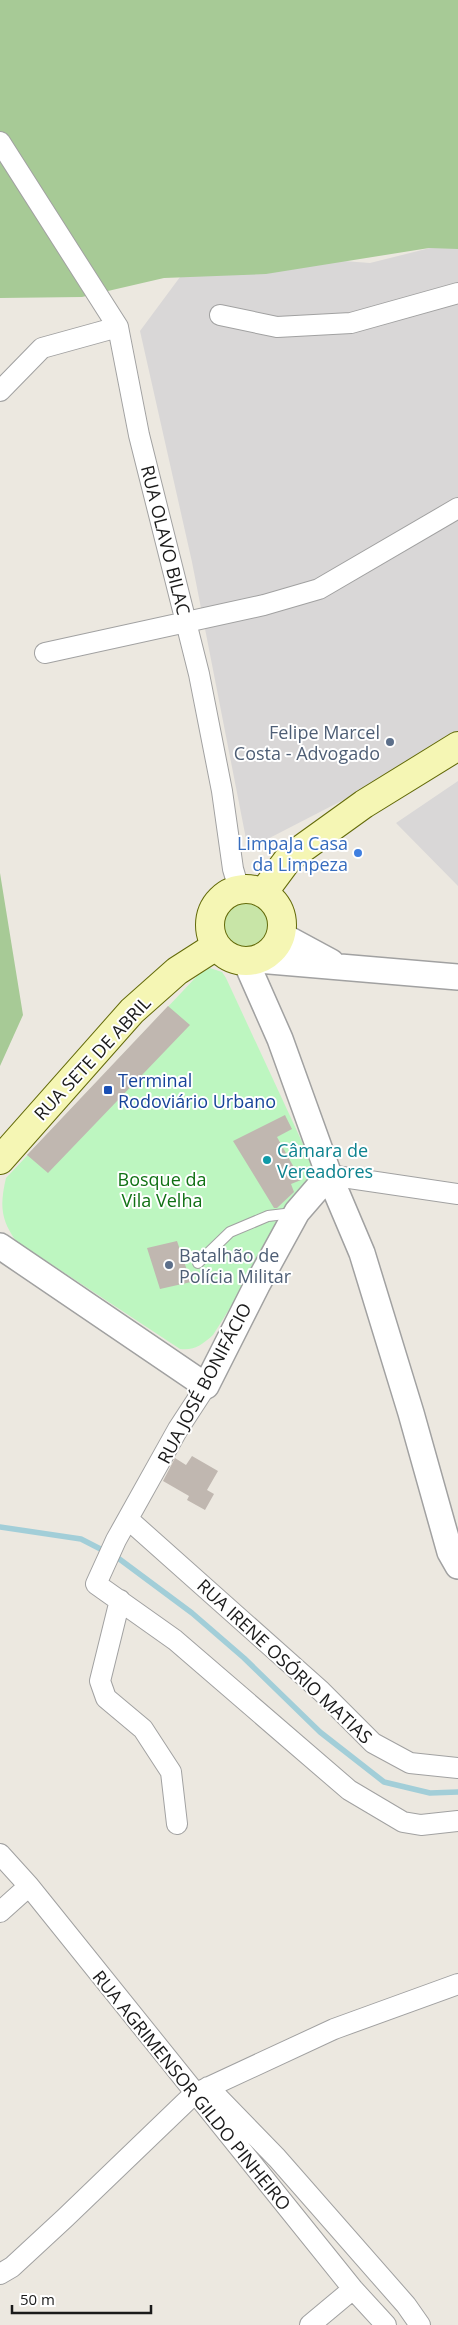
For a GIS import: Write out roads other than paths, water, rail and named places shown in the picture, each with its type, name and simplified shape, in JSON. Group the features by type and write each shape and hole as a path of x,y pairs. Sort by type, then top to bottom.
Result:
{"main road":[{"path":"251,891 290,858 364,804 458,746"},
{"path":"251,891 272,900 279,911 282,923 281,935 276,946 268,955 252,961 234,960 224,955 216,946 211,936 209,924 212,912 218,902 227,894 251,891"},
{"name":"RUA SETE DE ABRIL","path":"0,1160 132,1011 177,972 216,946"}],"street":[{"path":"0,142 118,327 42,348 0,391"},
{"path":"220,315 277,327 351,323 458,293"},
{"name":"RUA OLAVO BILAC","path":"118,327 139,436 186,620 218,771 233,869 251,891"},
{"path":"45,653 186,620 264,605 319,589 458,508"},
{"path":"281,935 338,966"},
{"path":"458,977 338,966 252,961 329,1175 362,1254 409,1405 450,1552 458,1566"},
{"path":"329,1175 458,1194"},
{"name":"RUA JOSÉ BONIFÁCIO","path":"120,1600 96,1584 116,1540 129,1520 178,1429 206,1386 256,1285 297,1212 329,1175"},
{"path":"0,1246 206,1386"},
{"name":"RUA IRENE OSÓRIO MATIAS","path":"129,1520 321,1691 373,1744 410,1763 458,1768"},
{"path":"177,1824 171,1772 143,1729 106,1698 100,1681 120,1600 176,1640 349,1790 403,1822 421,1825 458,1821"},
{"name":"RUA AGRIMENSOR GILDO PINHEIRO","path":"0,1854 201,2091 353,2289 386,2325"},
{"path":"0,1912 29,1886"},
{"path":"0,2274 12,2267 66,2218 201,2091 334,2029 458,1984"},
{"path":"201,2091 277,2158 406,2305 420,2325"},
{"path":"310,2325 353,2289"}],"lane":[{"path":"198,1263 230,1232 268,1216 297,1212"}],"waterway":[{"path":"0,1527 81,1539 118,1558 192,1613 244,1658 320,1732 384,1782 430,1793 458,1792"}],"place":[{"name":"Felipe Marcel Costa - Advogado","path":"390,742"},
{"name":"LimpaJa Casa da Limpeza","path":"358,853"},
{"name":"Terminal Rodoviário Urbano","path":"108,1090"},
{"name":"Câmara de Vereadores","path":"267,1160"},
{"name":"Batalhão de Polícia Militar","path":"169,1265"}],"park label":[{"name":"Bosque da Vila Velha","path":"162,1189"}]}
